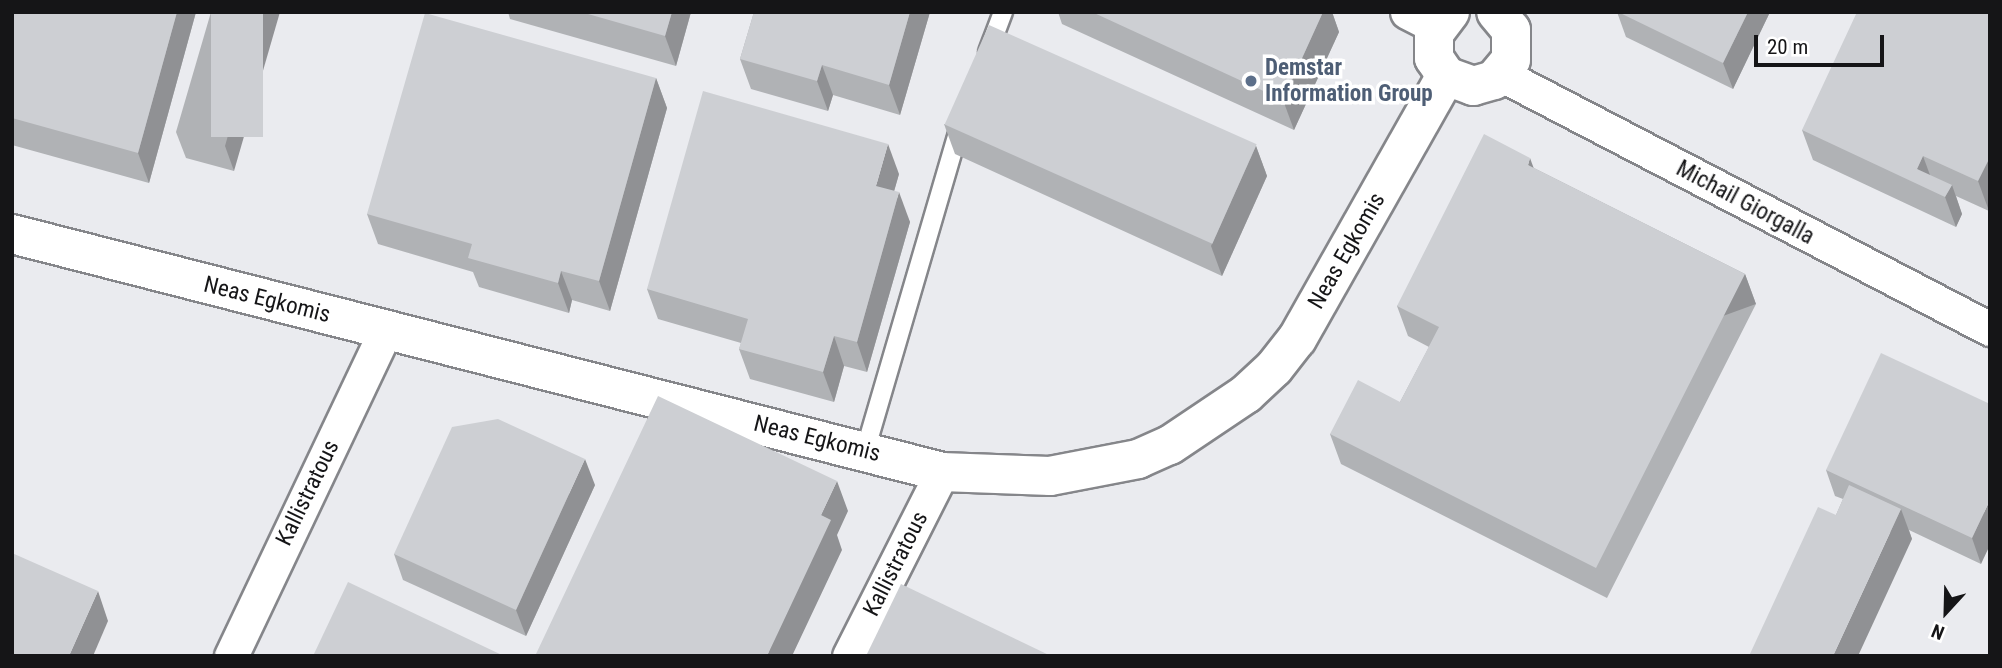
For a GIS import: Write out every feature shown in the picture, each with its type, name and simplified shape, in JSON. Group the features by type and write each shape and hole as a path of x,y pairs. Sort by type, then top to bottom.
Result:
{"street":[{"path":"1431,17 1434,58 1446,76 1473,86 1502,75 1511,60 1514,43 1507,24 1496,12"},
{"name":"Michail Giorgalla","path":"1502,75 1990,329"},
{"name":"Neas Egkomis","path":"12,234 942,471 1051,476 1138,459 1170,445 1246,394 1297,339 1446,76"},
{"name":"Kallistratous","path":"230,656 386,330"},
{"name":"Kallistratous","path":"849,656 942,471"}],"lane":[{"path":"980,74 1003,12"},
{"path":"865,450 966,112"}],"building":[{"path":"12,12 177,12 138,153 12,118"},
{"path":"211,12 263,12 263,137 211,137"},
{"path":"581,12 672,12 665,36"},
{"path":"754,12 910,12 889,85 822,65 817,81 740,59"},
{"path":"1092,12 1323,12 1283,100"},
{"path":"1618,12 1748,12 1723,63"},
{"path":"1857,12 1990,12 1990,157 1978,181 1923,156 1917,169 1952,185 1945,197 1802,130"},
{"path":"425,13 656,78 599,281 561,271 558,283 468,258 472,244 367,214"},
{"path":"989,25 1257,144 1212,244 945,125"},
{"path":"703,91 888,144 876,186 899,192 857,342 834,336 823,372 739,349 748,319 647,289"},
{"path":"1484,134 1530,158 1528,165 1745,274 1596,568 1330,434 1358,380 1400,402 1439,327 1397,306"},
{"path":"1881,353 1990,404 1990,500 1972,538 1826,470"},
{"path":"658,396 837,481 821,515 831,520 767,656 539,656 536,654"},
{"path":"498,419 585,459 516,610 394,554 452,427"},
{"path":"1849,485 1901,509 1833,656 1749,656 1818,507 1836,515"},
{"path":"12,553 98,591 69,656 12,656"},
{"path":"348,582 504,656 313,656"},
{"path":"901,584 1051,656 866,656"}],"place":[{"name":"Demstar Information Group","path":"1251,81"}]}
